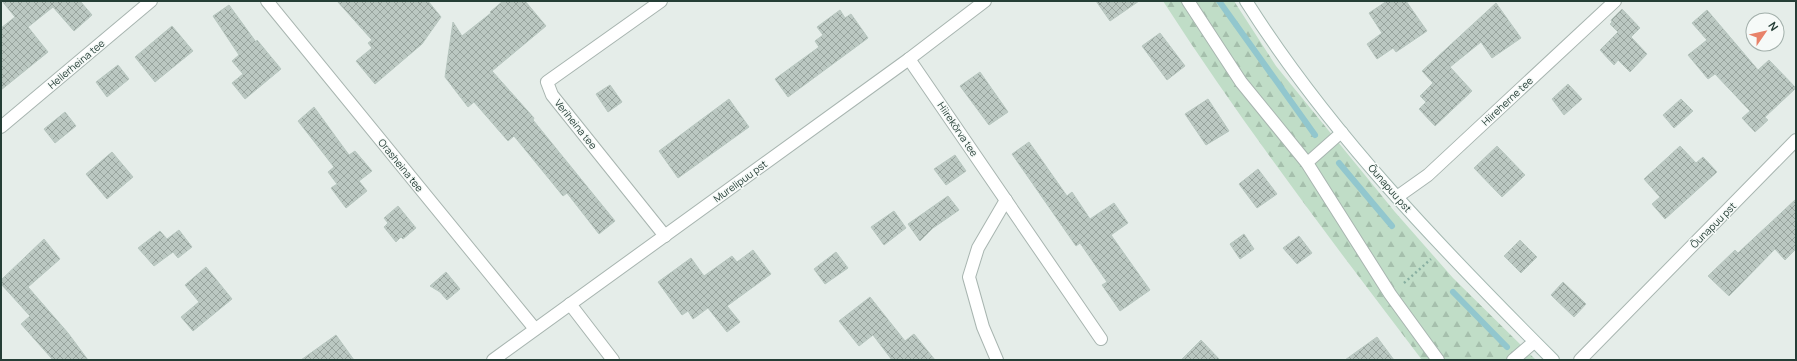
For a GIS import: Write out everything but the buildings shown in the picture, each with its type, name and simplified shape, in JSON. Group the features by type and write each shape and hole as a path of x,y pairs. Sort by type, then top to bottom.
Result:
{"street":[{"name":"Hellerheina tee","path":"1,127 151,1"},
{"name":"Orasheina tee","path":"267,1 535,330"},
{"name":"Veriheina tee","path":"661,1 547,82 552,94 665,236"},
{"name":"Murelipuu pst","path":"493,360 910,59 985,1"},
{"path":"1188,1 1241,82 1307,163 1390,294 1438,360"},
{"name":"Õunapuu pst","path":"1246,1 1267,34 1342,132 1397,197 1444,250 1553,360"},
{"name":"Hiireherne tee","path":"1397,197 1428,175 1615,1"},
{"name":"Hiirekõrva tee","path":"910,59 1101,340"},
{"name":"Õunapuu pst","path":"1580,360 1796,140"},
{"path":"997,360 982,327 969,277 978,248 1006,200"},
{"path":"570,304 613,360"},
{"path":"1513,360 1534,342"}],"lane":[{"path":"1307,163 1342,132"}],"path":[{"path":"1390,294 1432,260 1426,254"}],"green space":[{"path":"1163,1 1234,1 1276,66 1395,212 1453,278 1536,360 1422,360 1322,228 1257,138 1193,47"}],"waterway":[{"path":"1219,1 1315,135"},
{"path":"1339,163 1392,226"},
{"path":"1453,292 1507,347"}]}
